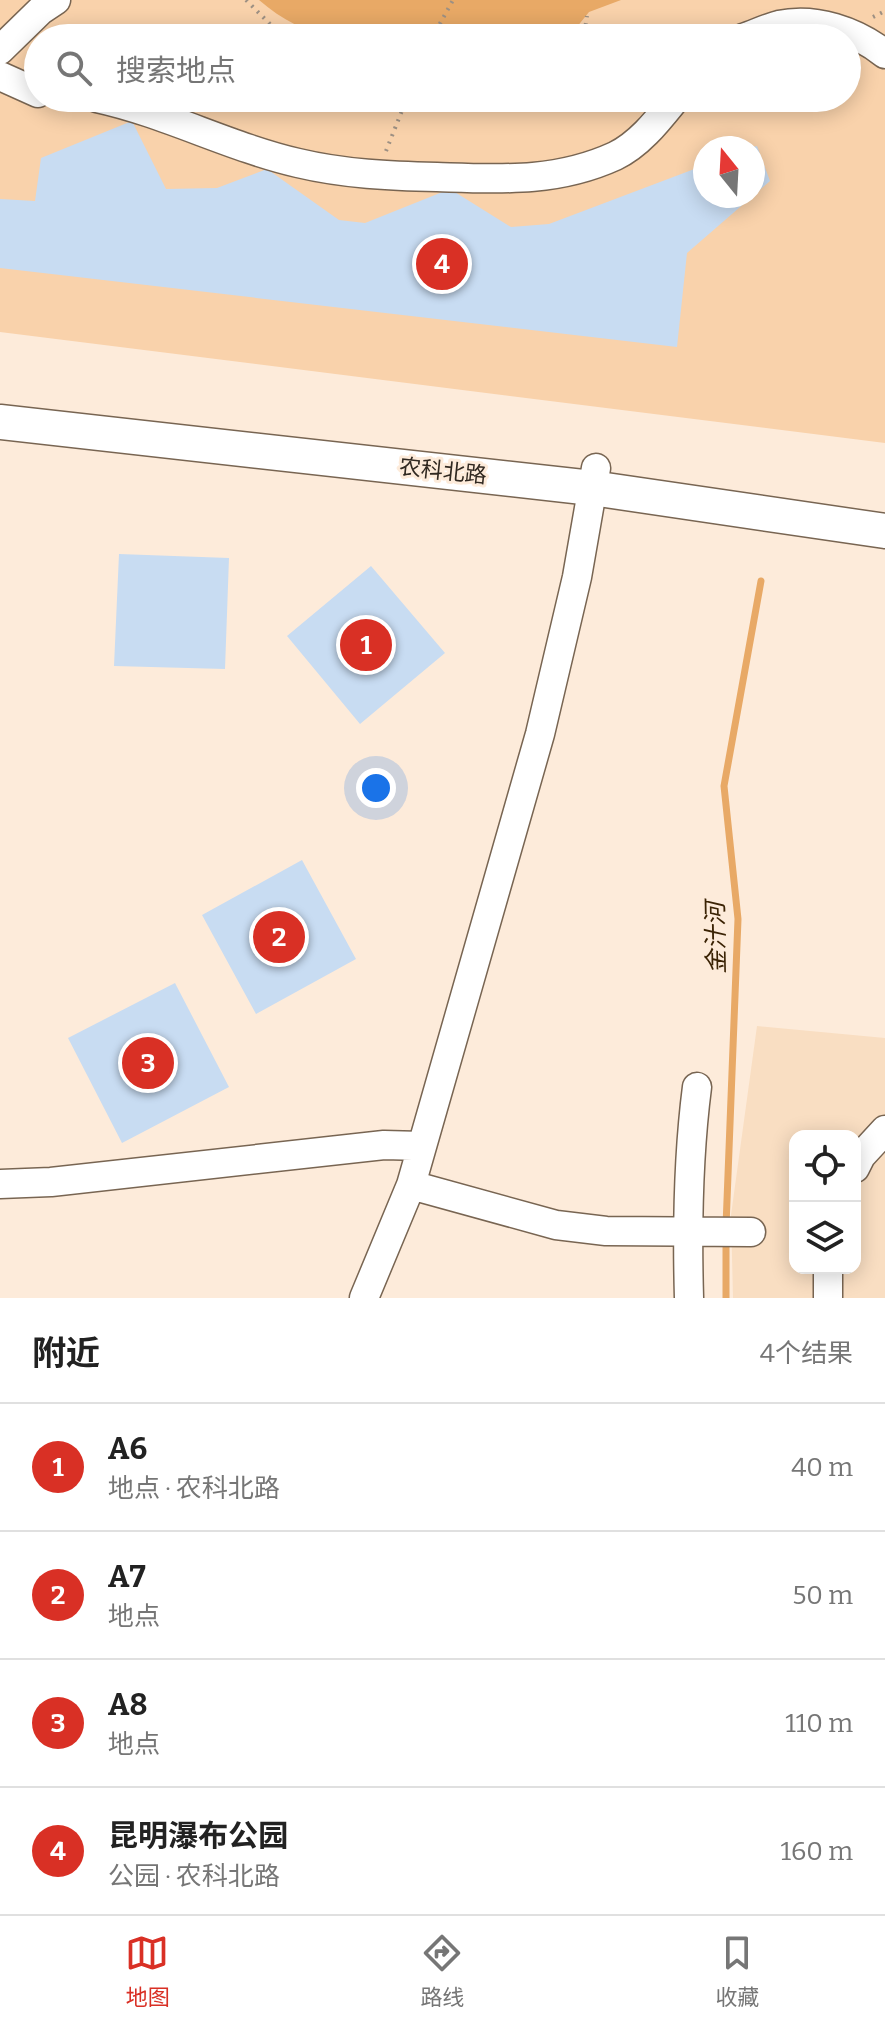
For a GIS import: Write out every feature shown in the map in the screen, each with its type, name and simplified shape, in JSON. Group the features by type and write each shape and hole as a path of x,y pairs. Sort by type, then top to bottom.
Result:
{"main road":[{"name":"农科北路","path":"0,400 594,478 885,531"},
{"name":"农科北路","path":"0,422 594,478 885,510"}],"street":[{"path":"27,24 56,0"},
{"path":"0,50 24,27"},
{"path":"861,39 885,54"},
{"path":"0,76 24,87"},
{"path":"146,112 238,146 299,164 376,175 527,179 575,171 618,155 653,127 665,112"},
{"path":"364,1298 411,1185 540,734 577,577 594,478"},
{"path":"689,1298 691,1130 697,1087"},
{"path":"861,1156 885,1130"},
{"path":"0,1184 51,1182 384,1145 422,1146"},
{"path":"411,1185 556,1225 606,1231 751,1232"},
{"path":"828,1274 828,1298"}],"path":[{"path":"246,0 270,24"},
{"path":"440,24 453,0"},
{"path":"586,24 587,16"},
{"path":"376,175 401,112"}],"shaded area":[{"path":"0,0 885,0 885,443 0,332"},
{"path":"259,0 621,0 589,12 579,24 294,24"},
{"path":"757,1026 885,1038 885,1298 733,1298 731,1215"}],"building":[{"path":"132,121 166,189 217,188 267,169 339,220 365,223 450,189 511,227 549,224 693,170 693,208 739,208 687,253 677,347 0,268 0,199 35,201 41,158"},
{"path":"765,168 770,181 765,185"},
{"path":"119,554 229,558 225,669 114,666"},
{"path":"371,566 445,653 360,724 287,636"},
{"path":"302,860 356,959 256,1014 202,915"},
{"path":"175,983 229,1087 122,1143 68,1038"}],"waterway":[{"name":"金汁河","path":"726,1226 738,919 724,786 761,581"},
{"name":"金汁河","path":"726,1239 726,1298"}],"place":[{"name":"昆明瀑布公园","path":"442,264"},
{"name":"A6","path":"366,645"},
{"name":"A7","path":"279,937"},
{"name":"A8","path":"148,1063"}]}
